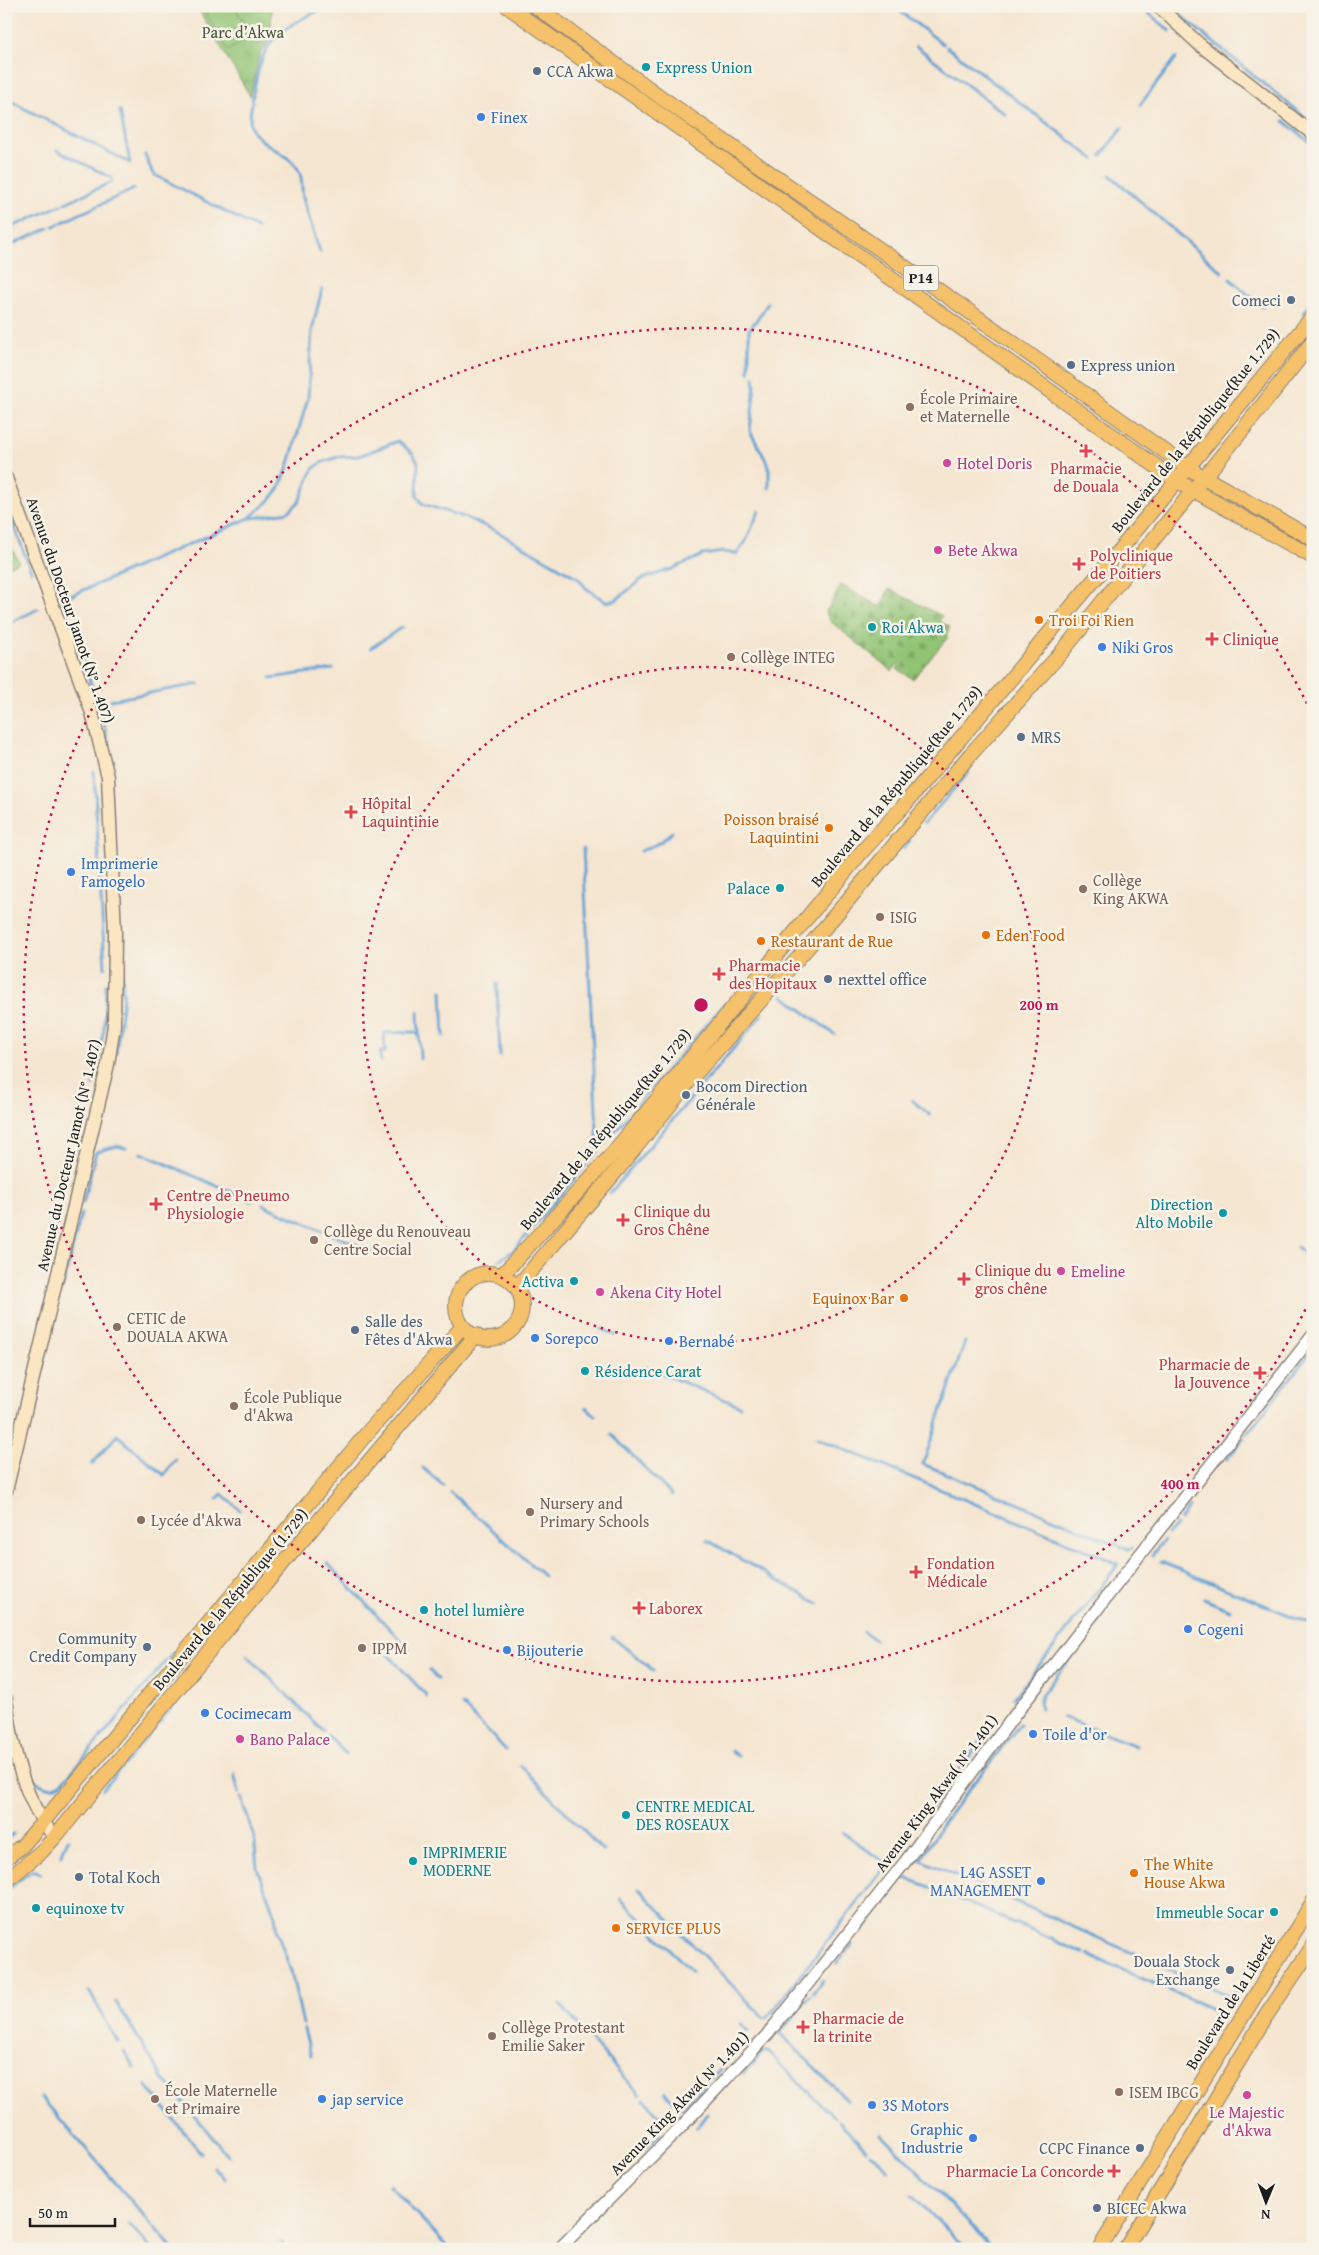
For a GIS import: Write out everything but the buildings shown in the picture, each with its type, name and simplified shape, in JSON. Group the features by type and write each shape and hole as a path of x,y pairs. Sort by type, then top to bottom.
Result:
{"main road":[{"name":"P14","path":"507,6 1177,481 1313,557"},
{"name":"P14","path":"535,6 662,98 987,324 1188,468 1313,539"},
{"path":"1158,6 1200,44 1313,134"},
{"name":"Boulevard de la République(Rue 1.729)","path":"502,1275 606,1160 859,855 905,804 1188,468 1313,316"},
{"name":"Boulevard de la République(Rue 1.729)","path":"516,1287 618,1169 690,1080 816,938 970,754 1061,653 1313,341"},
{"name":"Avenue du Docteur Jamot (N° 1.407)","path":"6,478 92,713 108,777 115,933 114,1025 108,1064 6,1491"},
{"path":"491,1273 502,1275 516,1287 522,1306 521,1314 507,1334 491,1338 476,1336 463,1326 457,1311 458,1296 469,1280 479,1274 491,1273"},
{"name":"Boulevard de la République (1.729)","path":"6,1858 22,1846 368,1432 463,1326"},
{"name":"Boulevard de la République (1.729)","path":"6,1881 42,1851 55,1837 218,1640 476,1336"},
{"path":"6,1699 18,1762 42,1822 55,1837"},
{"name":"Boulevard de la Liberté","path":"1099,2249 1313,1902"},
{"path":"1125,2249 1266,2016 1313,1946"}],"street":[{"name":"Avenue King Akwa( N° 1.401)","path":"559,2249 680,2127 767,2035 905,1862 1020,1708 1313,1335"}],"green space":[{"path":"234,6 252,36 228,50 202,7"},
{"name":"Parc d’Akwa","path":"197,7 272,7 271,29 274,34 260,54 250,96"},
{"path":"6,537 19,562 6,568"},
{"path":"841,585 880,607 889,589 942,616 939,621 950,627 946,635 948,637 913,679 897,669 899,667 897,665 892,671 830,621 826,612"}],"waterway":[{"path":"320,252 303,197 299,171 290,160 255,134 250,118 260,64 273,40 294,23 328,6"},
{"path":"893,6 943,44"},
{"path":"1140,6 1170,31"},
{"path":"1169,6 1313,124"},
{"path":"916,46 1005,114"},
{"path":"947,47 1094,159"},
{"path":"1140,105 1176,58"},
{"path":"6,99 130,163"},
{"path":"120,111 130,163"},
{"path":"1284,121 1313,145"},
{"path":"1101,156 1122,128"},
{"path":"57,150 112,178"},
{"path":"145,155 153,174 257,228"},
{"path":"1110,175 1222,272"},
{"path":"65,203 112,182"},
{"path":"54,226 134,189"},
{"path":"14,226 61,205"},
{"path":"6,247 49,228"},
{"path":"1230,279 1263,307"},
{"path":"248,519 269,501 279,489 288,467 308,398 312,330 322,289"},
{"path":"1303,313 1313,302"},
{"path":"761,314 768,303"},
{"path":"749,372 749,330 760,315"},
{"path":"754,378 750,431 769,466 769,488"},
{"path":"63,599 247,519 288,512 299,502 313,469 321,463 338,457 359,456 398,441 412,453 418,462 417,496 423,504 467,518 496,531 578,578 586,588 606,602 616,600 642,579 672,569 703,555 723,552 737,554 746,541 759,511"},
{"path":"6,505 31,571"},
{"path":"6,625 38,609"},
{"path":"371,648 402,627"},
{"path":"82,658 104,722 111,763"},
{"path":"271,678 333,669"},
{"path":"111,700 199,684"},
{"path":"94,772 105,968"},
{"path":"924,823 969,772"},
{"path":"641,851 659,843 672,832"},
{"path":"903,849 910,841"},
{"path":"583,849 598,1151"},
{"path":"116,1053 123,997 121,932"},
{"path":"93,1085 104,1029 106,984"},
{"path":"497,984 500,1056"},
{"path":"442,991 444,1036"},
{"path":"783,996 834,1034"},
{"path":"615,1131 724,1004"},
{"path":"418,1012 420,1059"},
{"path":"610,1193 762,1015"},
{"path":"381,1062 380,1052 385,1052 384,1033 415,1032 419,1036"},
{"path":"912,1100 930,1115"},
{"path":"499,1260 513,1251 611,1135"},
{"path":"83,1203 96,1152 117,1146 126,1148"},
{"path":"141,1153 252,1201"},
{"path":"263,1205 323,1231"},
{"path":"62,1290 81,1214"},
{"path":"331,1234 385,1257"},
{"path":"1297,1247 1313,1261"},
{"path":"601,1329 615,1335"},
{"path":"965,1342 923,1464 1128,1549 1132,1548"},
{"path":"1247,1434 1313,1349"},
{"path":"646,1367 740,1406"},
{"path":"586,1407 595,1416"},
{"path":"92,1464 117,1435 164,1475 176,1459"},
{"path":"612,1435 672,1495"},
{"path":"817,1438 1117,1563 1117,1566 1014,1698"},
{"path":"1227,1459 1244,1438"},
{"path":"423,1468 443,1485"},
{"path":"450,1492 544,1576"},
{"path":"217,1499 222,1494 240,1510"},
{"path":"1180,1520 1189,1507"},
{"path":"1168,1534 1176,1525"},
{"path":"707,1540 819,1604"},
{"path":"1152,1555 1164,1540"},
{"path":"1161,1562 1313,1625"},
{"path":"327,1563 409,1649"},
{"path":"1204,1599 1230,1610"},
{"path":"1084,1641 1101,1619"},
{"path":"863,1632 875,1640"},
{"path":"612,1637 653,1670"},
{"path":"377,1643 427,1696"},
{"path":"32,1777 46,1787 54,1787 62,1783 173,1653"},
{"path":"1041,1708 1039,1703 1041,1696 1074,1653"},
{"path":"247,1655 323,1731"},
{"path":"429,1670 438,1679"},
{"path":"103,1789 197,1679"},
{"path":"462,1705 506,1750"},
{"path":"1063,1717 1136,1746"},
{"path":"931,1808 994,1723"},
{"path":"1020,1724 943,1823 921,1860 1228,1995 1242,1990"},
{"path":"328,1736 346,1754"},
{"path":"731,1751 738,1756"},
{"path":"521,1766 603,1851"},
{"path":"234,1774 239,1793"},
{"path":"241,1798 254,1836 257,1868 275,1916 277,1932 291,1971 303,2024"},
{"path":"639,1889 763,2017 767,2018 885,1867 884,1862 842,1832"},
{"path":"6,1840 13,1834"},
{"path":"61,1855 68,1839"},
{"path":"6,1891 31,1871 41,1874"},
{"path":"864,1929 902,1879 906,1878 943,1892 1083,1953"},
{"path":"621,1899 692,1972"},
{"path":"846,1952 852,1945"},
{"path":"837,1963 843,1955"},
{"path":"1088,1955 1217,2011"},
{"path":"813,1993 823,1980"},
{"path":"89,1991 118,2042"},
{"path":"810,1996 780,2033 847,2100"},
{"path":"116,2002 163,2078 228,2156"},
{"path":"560,2005 640,2095"},
{"path":"741,2024 748,2031"},
{"path":"304,2029 311,2056"},
{"path":"124,2051 134,2068"},
{"path":"744,2073 763,2052 768,2052 835,2118"},
{"path":"682,2108 727,2062"},
{"path":"146,2085 201,2153"},
{"path":"665,2092 680,2108"},
{"path":"41,2097 173,2249"},
{"path":"644,2099 663,2120"},
{"path":"697,2127 707,2114"},
{"path":"839,2121 866,2149"},
{"path":"643,2150 660,2134"},
{"path":"881,2134 992,2247"},
{"path":"870,2153 887,2169"},
{"path":"214,2167 225,2179"},
{"path":"390,2185 449,2249"},
{"path":"912,2195 966,2249"},
{"path":"129,2224 151,2249"},
{"path":"281,2242 288,2249"}],"place":[{"name":"Express Union","path":"646,67"},
{"name":"CCA Akwa","path":"537,71"},
{"name":"Finex","path":"481,117"},
{"name":"Comeci","path":"1291,300"},
{"name":"Express union","path":"1071,365"},
{"name":"École Primaire et Maternelle","path":"910,407"},
{"name":"Pharmacie de Douala","path":"1086,451"},
{"name":"Hotel Doris","path":"947,463"},
{"name":"Bete Akwa","path":"938,550"},
{"name":"Polyclinique de Poitiers","path":"1079,564"},
{"name":"Troi Foi Rien","path":"1039,620"},
{"name":"Roi Akwa","path":"872,627"},
{"name":"Clinique","path":"1212,639"},
{"name":"Niki Gros","path":"1102,647"},
{"name":"Collège INTEG","path":"731,657"},
{"name":"MRS","path":"1021,737"},
{"name":"Hôpital Laquintinie","path":"351,812"},
{"name":"Poisson braisé Laquintini","path":"829,828"},
{"name":"Imprimerie Famogelo","path":"71,872"},
{"name":"Palace","path":"780,888"},
{"name":"Collège King AKWA","path":"1083,889"},
{"name":"ISIG","path":"880,917"},
{"name":"Eden Food","path":"986,935"},
{"name":"Restaurant de Rue","path":"761,941"},
{"name":"Pharmacie des Hopitaux","path":"719,974"},
{"name":"nexttel office","path":"828,979"},
{"name":"Bocom Direction Générale","path":"686,1095"},
{"name":"Centre de Pneumo Physiologie","path":"156,1204"},
{"name":"Direction Alto Mobile","path":"1223,1213"},
{"name":"Clinique du Gros Chêne","path":"623,1220"},
{"name":"Collège du Renouveau Centre Social","path":"314,1240"},
{"name":"Emeline","path":"1061,1271"},
{"name":"Clinique du gros chêne","path":"964,1279"},
{"name":"Activa","path":"574,1281"},
{"name":"Akena City Hotel","path":"600,1292"},
{"name":"Equinox Bar","path":"904,1298"},
{"name":"CETIC de DOUALA AKWA","path":"117,1327"},
{"name":"Salle des Fêtes d'Akwa","path":"355,1330"},
{"name":"Sorepco","path":"535,1338"},
{"name":"Bernabé","path":"669,1341"},
{"name":"Résidence Carat","path":"585,1371"},
{"name":"Pharmacie de la Jouvence","path":"1260,1373"},
{"name":"École Publique d'Akwa","path":"234,1406"},
{"name":"Nursery and Primary Schools","path":"530,1512"},
{"name":"Lycée d'Akwa","path":"141,1520"},
{"name":"Fondation Médicale","path":"916,1572"},
{"name":"Laborex","path":"639,1608"},
{"name":"hotel lumière","path":"424,1610"},
{"name":"Cogeni","path":"1188,1629"},
{"name":"Community Credit Company","path":"147,1647"},
{"name":"IPPM","path":"362,1648"},
{"name":"Bijouterie","path":"507,1650"},
{"name":"Cocimecam","path":"205,1713"},
{"name":"Toile d'or","path":"1033,1734"},
{"name":"Bano Palace","path":"240,1739"},
{"name":"CENTRE MEDICAL DES ROSEAUX","path":"626,1815"},
{"name":"IMPRIMERIE MODERNE","path":"413,1861"},
{"name":"The White House Akwa","path":"1134,1873"},
{"name":"Total Koch","path":"79,1877"},
{"name":"L4G ASSET MANAGEMENT","path":"1041,1881"},
{"name":"equinoxe tv","path":"36,1908"},
{"name":"Immeuble Socar","path":"1274,1912"},
{"name":"SERVICE PLUS","path":"616,1928"},
{"name":"Douala Stock Exchange","path":"1230,1970"},
{"name":"Pharmacie de la trinite","path":"803,2027"},
{"name":"Collège Protestant Emilie Saker","path":"492,2036"},
{"name":"ISEM IBCG","path":"1119,2092"},
{"name":"Le Majestic d'Akwa","path":"1247,2095"},
{"name":"École Maternelle et Primaire","path":"155,2099"},
{"name":"jap service","path":"322,2099"},
{"name":"3S Motors","path":"872,2105"},
{"name":"Graphic Industrie","path":"973,2138"},
{"name":"CCPC Finance","path":"1140,2148"},
{"name":"Pharmacie La Concorde","path":"1114,2171"},
{"name":"BICEC Akwa","path":"1097,2208"}]}
